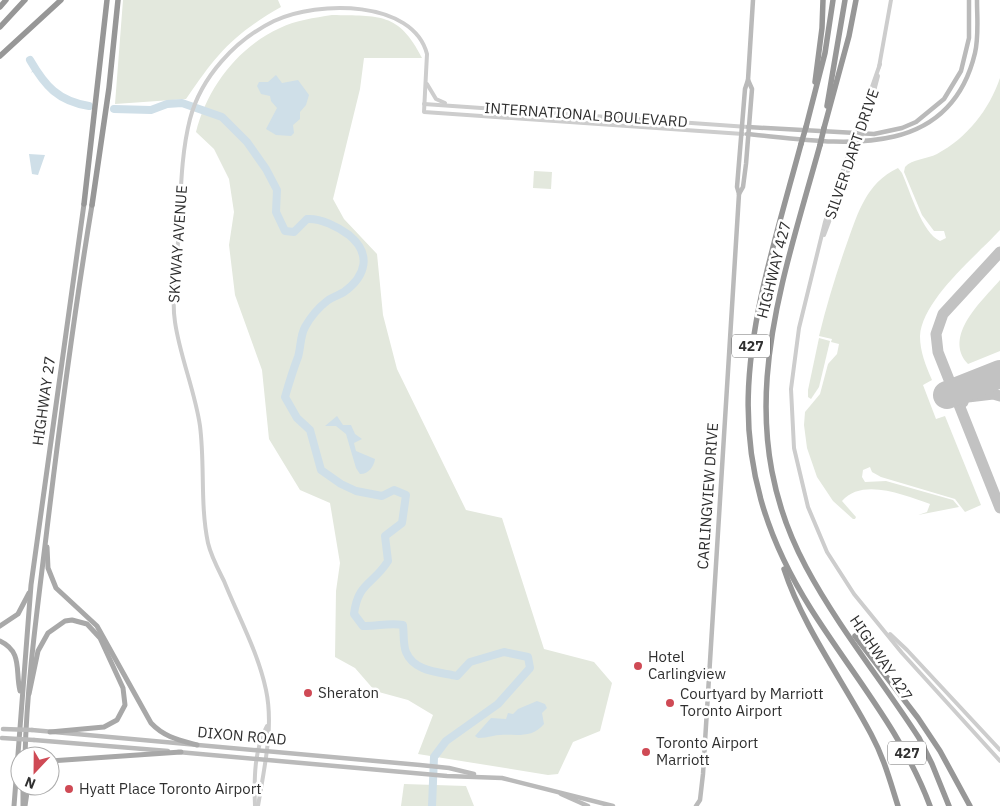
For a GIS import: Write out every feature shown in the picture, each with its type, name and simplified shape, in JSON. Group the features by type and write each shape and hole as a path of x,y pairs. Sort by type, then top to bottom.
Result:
{"highway":[{"path":"0,6 6,0"},
{"path":"0,27 25,0"},
{"path":"0,56 61,0"},
{"name":"HIGHWAY 27","path":"84,204 107,0"},
{"name":"HIGHWAY 27","path":"92,205 109,88 118,0"},
{"path":"810,111 822,28 823,0"},
{"name":"HIGHWAY 427","path":"833,0 826,53 761,295 751,345 748,374 748,417 751,457 762,507 778,550 812,611 898,738 917,772 930,806"},
{"path":"825,126 830,82 845,0"},
{"name":"HIGHWAY 427","path":"856,0 849,36 772,329 766,373 765,416 771,465 786,522 807,569 919,738 949,806"},
{"path":"778,550 794,597 872,736 886,765 896,806"},
{"path":"827,601 918,718 940,751 970,806"}],"main road":[{"name":"CARLINGVIEW DRIVE","path":"702,806 700,800 739,194 743,187 745,172 744,134 752,90 748,80 753,0"},
{"path":"745,127 861,134 888,132 902,128 926,115 944,99 958,77 967,53 970,0"},
{"path":"744,134 857,143 889,139 917,129 950,103 966,78 975,52 977,0"},
{"name":"HIGHWAY 27","path":"13,806 31,585 84,204"},
{"name":"HIGHWAY 27","path":"24,746 26,702 71,335 92,205"},
{"path":"46,538 48,568 53,582 97,626 151,723 162,734 197,745"},
{"path":"0,626 18,614 31,585"},
{"path":"26,702 32,686 38,651 45,637 53,628 65,621 80,621 88,624 100,638 123,688 124,705 117,720 104,728 50,732"},
{"path":"0,641 9,645 17,659 21,696"},
{"name":"DIXON ROAD","path":"2,729 32,730 449,768 480,776 526,782 613,806"},
{"name":"DIXON ROAD","path":"1,738 264,759 420,774 480,776"},
{"path":"60,760 181,752"},
{"name":"DIXON ROAD","path":"551,789 588,806"},
{"path":"696,806 700,800"}],"street":[{"name":"SILVER DART DRIVE","path":"821,244 861,134 880,64 891,0"},
{"name":"SKYWAY AVENUE","path":"256,806 266,751 268,724 266,689 256,657 208,544 200,428 175,320 181,195 190,120 198,98 220,63 250,35 274,21 300,11 315,8 381,8 401,17 410,24 426,46 424,112"},
{"name":"SILVER DART DRIVE","path":"880,64 854,134 825,222 794,360 791,390 794,448 808,507 827,552 854,594 880,626 1000,760"},
{"path":"426,77 427,85 436,99 450,105"},
{"name":"INTERNATIONAL BOULEVARD","path":"424,104 745,127"},
{"name":"INTERNATIONAL BOULEVARD","path":"424,112 744,134"},
{"name":"SILVER DART DRIVE","path":"880,626 907,650 1000,750"},
{"name":"SKYWAY AVENUE","path":"256,806 256,759 268,724"},
{"path":"982,740 987,736"}],"shaded area":[{"path":"123,0 278,0 281,7 250,27 227,47 217,57 186,99 115,104"},
{"path":"332,15 375,17 396,24 405,32 422,58 364,58 360,89 333,199 344,219 377,254 383,315 397,369 466,510 502,518 544,649 594,662 612,683 600,731 573,742 558,774 548,775 418,754 433,715 408,700 375,691 355,668 335,657 336,591 340,563 330,503 300,490 269,439 262,370 235,295 229,245 234,212 229,179 214,149 196,132 201,116 216,85 226,71 251,46 286,25"},
{"path":"276,75 282,83 298,80 309,95 306,105 300,112 300,119 293,125 294,133 291,136 276,135 266,129 277,108 271,101 270,96 261,94 257,86 259,82 268,82"},
{"path":"1000,78 1000,230 940,293 923,322 920,336 922,353 932,380 923,385 936,419 945,416 981,505 965,512 955,499 881,477 872,472 870,467 863,470 862,477 865,482 886,481 953,500 959,507 918,515 927,512 930,504 897,493 873,489 861,490 851,494 842,501 856,517 853,519 833,501 817,477 807,448 804,425 805,412 820,394 828,364 837,354 839,344 831,342 832,339 819,336 839,266 855,221 871,190 887,174 898,168 902,173 917,211 928,230 940,241 946,238 944,231 934,231 922,215 904,172 905,167 912,162 937,154 958,140 983,112"},
{"path":"29,154 45,155 38,175 32,174"},
{"path":"534,171 552,172 551,189 533,188"},
{"path":"1000,280 1000,351 968,364 961,353 962,330 976,308"},
{"path":"819,338 830,341 819,387 811,399 808,397 808,390"},
{"path":"337,416 343,425 351,425 355,434 362,439 354,443 356,451 375,459 374,464 366,473 360,474 356,468 346,434 336,426 325,426"},
{"path":"537,701 545,704 547,708 542,713 544,724 539,729 520,735 480,738 475,736 491,718 506,719 508,713 513,714 518,709"},
{"path":"404,784 466,786 474,806 401,806"}],"waterway":[{"path":"30,60 47,85 54,91 78,104 89,106"},
{"path":"32,72 35,68"},
{"path":"114,109 151,110 167,104 182,103 222,117 247,142 266,169 277,190 276,212 285,231 294,232 307,219 318,220 335,226 349,235 361,250 363,265 357,279 344,292 331,298 314,313 305,327 298,357 285,397 297,418 310,430 321,470 341,484 356,491 382,496 394,490 406,495 402,523 385,536 388,561 363,589 356,604 354,614 363,626 403,625 406,652 415,664 428,670 457,676 470,662 504,652 528,657 530,668 498,704 446,741 434,757 432,806"}],"taxiway":[{"path":"1000,252 943,314 936,334 938,352 1000,508"},
{"path":"963,402 966,393 973,384"},
{"path":"953,387 968,397 993,394 1000,396"}],"runway":[{"path":"947,395 1000,374"}],"place":[{"name":"Hotel Carlingview","path":"638,666"},
{"name":"Sheraton","path":"308,693"},
{"name":"Courtyard by Marriott Toronto Airport","path":"670,703"},
{"name":"Toronto Airport Marriott","path":"646,752"},
{"name":"Hyatt Place Toronto Airport","path":"69,789"}]}
